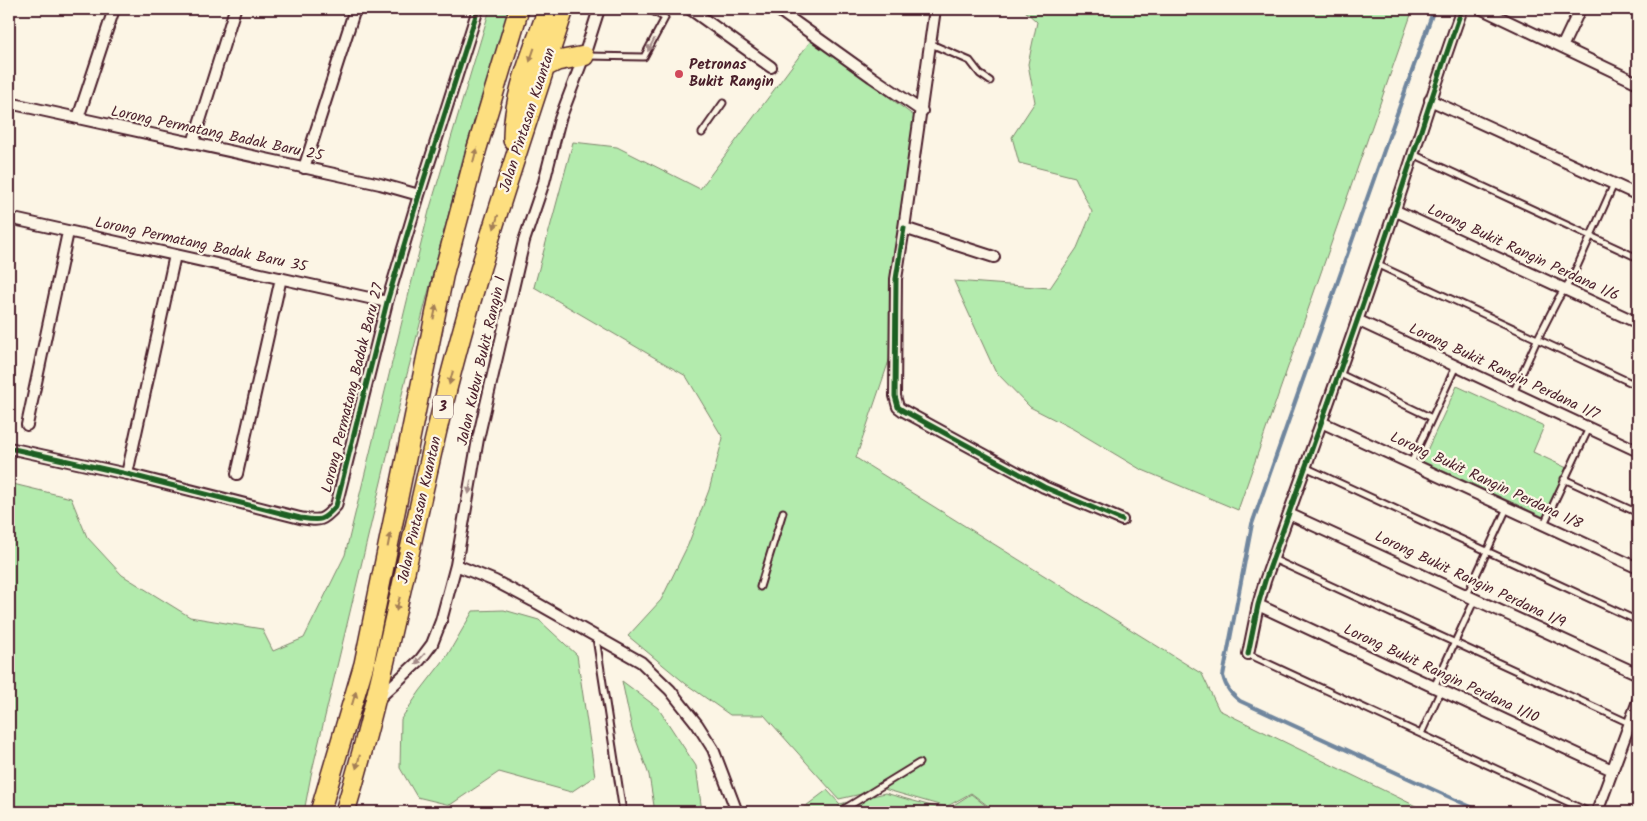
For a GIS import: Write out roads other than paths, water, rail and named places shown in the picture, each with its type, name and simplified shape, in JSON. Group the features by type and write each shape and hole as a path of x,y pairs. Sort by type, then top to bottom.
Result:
{"highway":[{"name":"Jalan Pintasan Kuantan","path":"320,812 364,664 444,272 476,148 519,9"},
{"path":"513,166 512,134 516,111 521,89 548,9"},
{"name":"Jalan Pintasan Kuantan","path":"345,812 411,550 443,405 476,284 564,9"},
{"path":"545,67 558,61 584,56"}],"street":[{"path":"78,118 114,9"},
{"path":"193,143 235,9"},
{"path":"304,168 355,9"},
{"name":"Lorong Permatang Badak Baru 27","path":"9,448 127,474 300,518 317,521 327,516 336,506 387,302 478,9"},
{"name":"Jalan Kubur Bukit Rangin 1","path":"374,703 420,660 432,644 441,622 456,565 478,439 524,241 544,182 560,119 584,56 599,9"},
{"path":"690,9 771,67"},
{"path":"778,9 922,111"},
{"path":"935,9 922,111 896,279 895,396 898,406 902,410 1044,487 1122,520"},
{"path":"1248,654 1258,606 1273,559 1357,320 1462,9"},
{"path":"1482,9 1638,83"},
{"path":"1562,47 1580,9"},
{"path":"1430,100 1638,195"},
{"name":"Lorong Permatang Badak Baru 25","path":"9,103 419,195"},
{"name":"Lorong Bukit Rangin Perdana 1/6","path":"1394,210 1638,323"},
{"name":"Lorong Permatang Badak Baru 35","path":"9,218 387,302"},
{"path":"904,228 994,257"},
{"path":"27,425 68,232"},
{"path":"127,474 175,255"},
{"path":"237,474 281,278"},
{"name":"Lorong Bukit Rangin Perdana 1/7","path":"1357,320 1638,451"},
{"name":"Lorong Bukit Rangin Perdana 1/8","path":"1321,422 1638,568"},
{"name":"Lorong Bukit Rangin Perdana 1/9","path":"1289,514 1638,674"},
{"path":"456,565 495,581 596,635 641,662 670,690 697,724 713,749 738,812"},
{"name":"Lorong Bukit Rangin Perdana 1/10","path":"1258,606 1612,770"},
{"path":"1597,812 1638,701"}],"lane":[{"path":"584,56 644,57 665,18 649,9"},
{"path":"931,44 970,61 980,74 990,81"},
{"path":"702,133 723,103"},
{"path":"1413,154 1638,258"},
{"path":"1513,392 1558,299 1572,278 1614,184"},
{"path":"1376,264 1638,386"},
{"path":"1411,464 1456,366"},
{"path":"1338,373 1432,418"},
{"path":"1544,524 1589,428"},
{"path":"1305,467 1638,621"},
{"path":"1564,479 1638,513"},
{"path":"1421,734 1488,551 1507,508"},
{"path":"760,587 783,512"},
{"path":"1273,559 1630,723"},
{"path":"596,635 623,812"},
{"path":"1248,654 1589,812"},
{"path":"839,812 919,763"}],"waterway":[{"path":"1434,9 1252,524 1223,676 1229,690 1240,701 1482,812"}],"place":[{"name":"Petronas Bukit Rangin","path":"679,74"}]}
